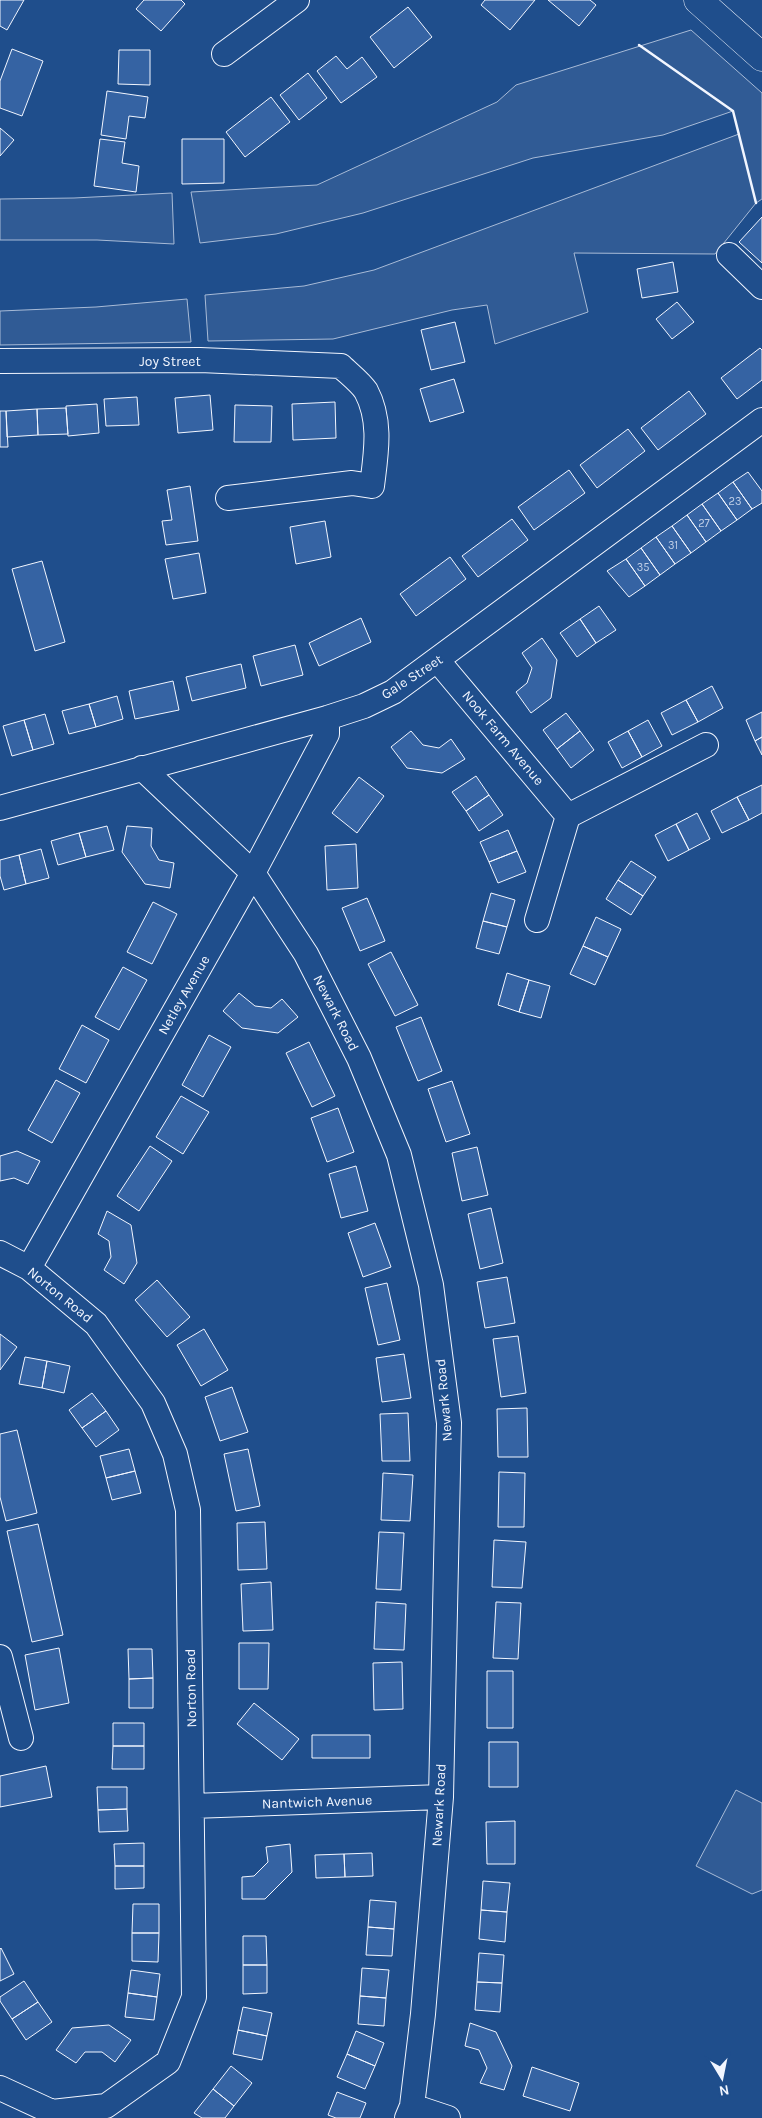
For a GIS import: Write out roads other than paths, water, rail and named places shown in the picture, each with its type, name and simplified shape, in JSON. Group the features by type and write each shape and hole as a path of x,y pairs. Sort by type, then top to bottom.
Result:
{"main road":[{"path":"698,0 762,57"}],"street":[{"path":"224,54 298,0"},
{"path":"728,255 762,287"},
{"name":"Joy Street","path":"0,361 200,360 341,366 365,389 374,414 378,436 372,486 352,483 228,498"},
{"name":"Gale Street","path":"0,808 327,718 364,706 393,692 438,661 762,420"},
{"name":"Nook Farm Avenue","path":"438,661 568,816"},
{"name":"Netley Avenue","path":"29,1268 253,873 327,734 327,718"},
{"path":"537,920 568,816 706,745"},
{"name":"Newark Road","path":"142,768 253,873 306,954 359,1058 399,1155 431,1285 449,1423 441,1797 423,2014 409,2112"},
{"name":"Norton Road","path":"0,1253 29,1268 96,1324 153,1403 175,1454 188,1510 194,1997 168,2062 106,2106 48,2115"},
{"path":"0,1656 21,1738"},
{"name":"Nantwich Avenue","path":"192,1806 441,1797"},
{"path":"0,2088 48,2115"},
{"path":"409,2112 448,2118"}]}
